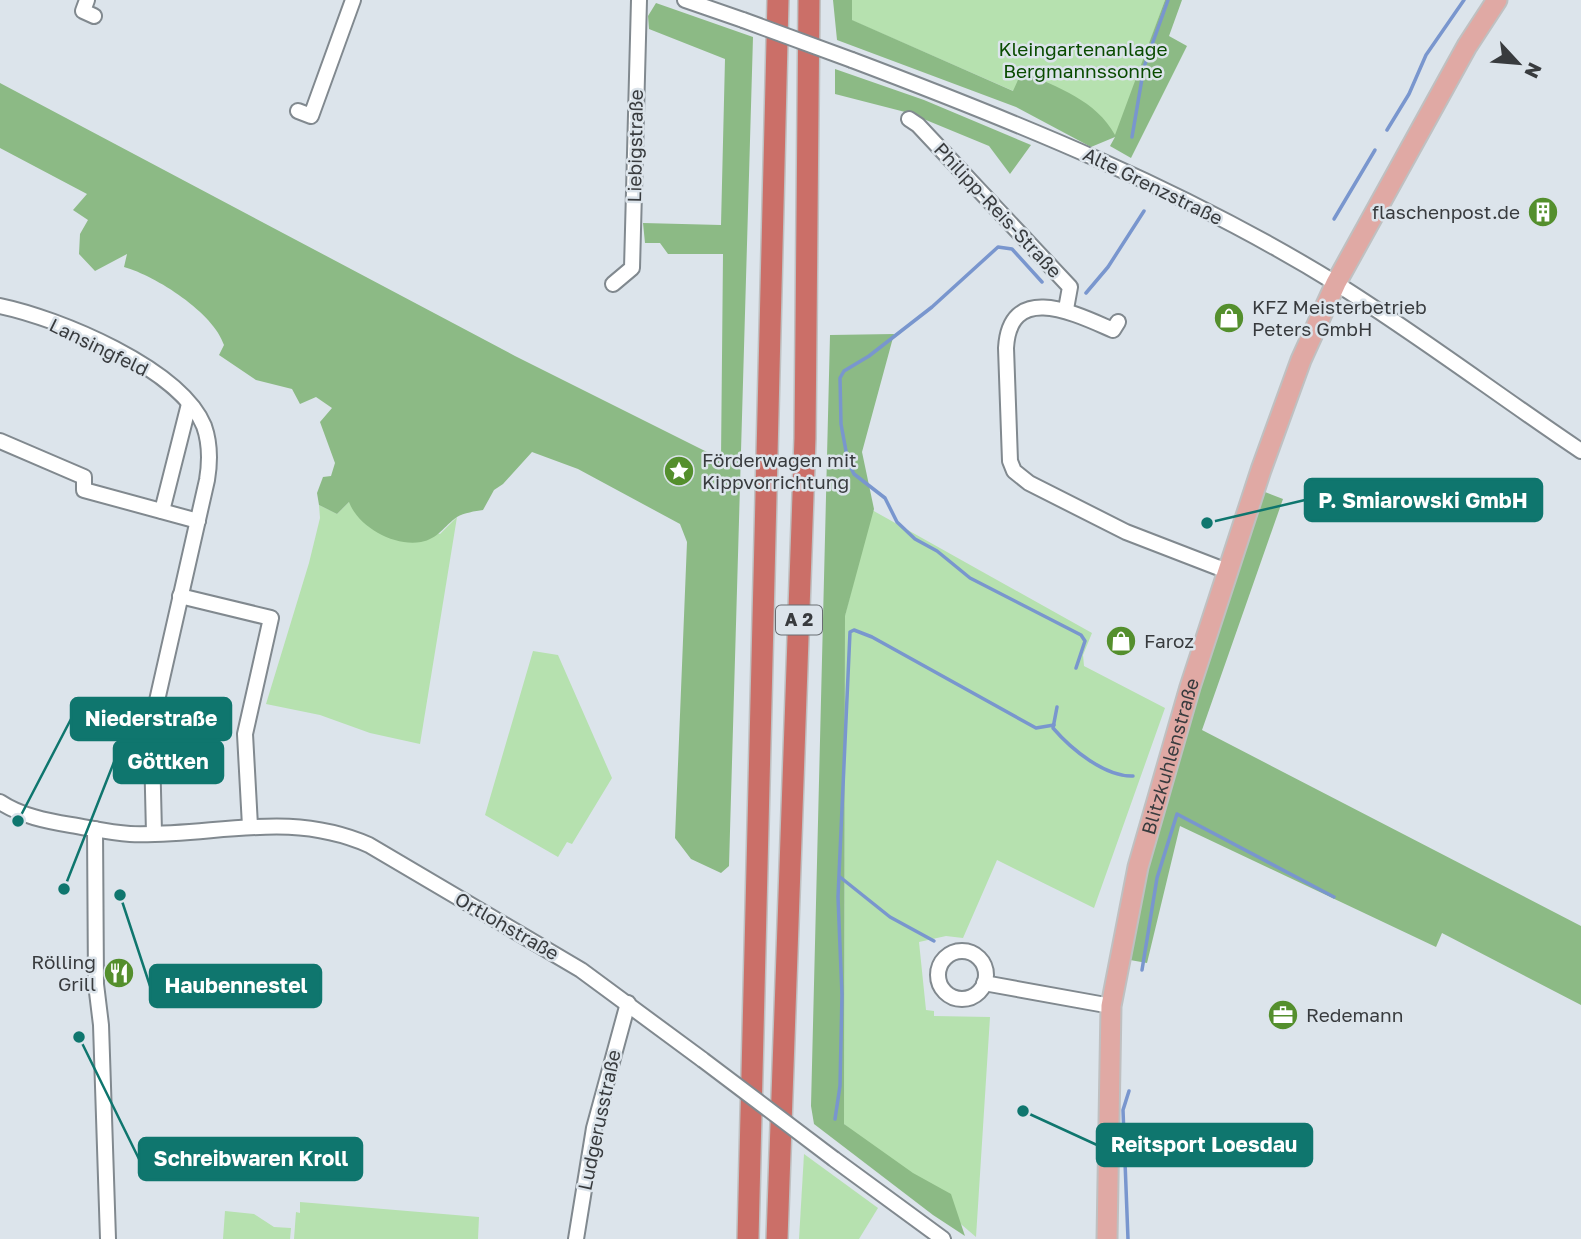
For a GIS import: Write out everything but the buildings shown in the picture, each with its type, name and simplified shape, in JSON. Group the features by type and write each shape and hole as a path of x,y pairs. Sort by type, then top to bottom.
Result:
{"highway":[{"name":"A 2","path":"748,1239 778,0"},
{"name":"A 2","path":"777,1239 805,438 808,0"}],"main road":[{"name":"Blitzkuhlenstraße","path":"1107,1239 1111,1006 1138,867 1227,571 1301,360 1336,283 1467,46 1497,0"}],"street":[{"path":"87,0 83,11 94,16"},
{"path":"298,111 311,116 353,0"},
{"name":"Liebigstraße","path":"613,284 632,268 639,0"},
{"name":"Alte Grenzstraße","path":"685,0 977,106 1101,159 1231,225 1336,283 1581,451"},
{"name":"Philipp-Reis-Straße","path":"909,119 918,125 1070,287 1066,309"},
{"name":"Philipp-Reis-Straße","path":"1118,322 1113,330 1052,305 1024,313 1017,319 1007,338 1010,461 1014,471 1029,483 1126,532 1227,571"},
{"name":"Lansingfeld","path":"0,306 22,310 121,353 171,386 189,404 204,427 208,447 207,480 156,705 152,749 154,833"},
{"path":"162,511 189,404"},
{"path":"0,441 84,477 84,490 198,521"},
{"path":"180,596 271,618 245,734 250,826"},
{"name":"Ortlohstraße","path":"0,802 13,811 129,834 250,826 313,827 341,833 369,845 555,954 628,1003 943,1239"},
{"path":"94,829 96,984 101,1026 108,1239"},
{"path":"984,983 1111,1006"},
{"name":"Ludgerusstraße","path":"576,1239 594,1128 619,1027 628,1003"}],"green space":[{"path":"833,0 852,0 852,20 1013,91 1022,71 1062,89 1098,113 1115,135 1165,0 1182,0 1169,36 1187,46 1131,158 1110,146 1115,137 1091,147 1016,107 837,40"},
{"name":"Kleingartenanlage Bergmannssonne","path":"852,0 1165,0 1116,136 851,20"},
{"path":"656,3 753,37 729,866 721,873 691,859 675,838 687,542 680,524 578,469 532,452 503,484 494,490 483,510 457,517 436,535 421,542 400,541 379,533 360,520 349,502 337,514 319,505 317,493 323,477 331,476 335,463 320,422 332,408 316,397 300,404 292,389 256,380 219,355 224,345 209,321 167,287 124,267 127,254 95,271 79,254 80,234 88,220 73,210 87,194 0,148 0,83 515,356 721,459 723,254 668,254 660,243 645,243 643,223 721,225 725,59 649,29 648,16"},
{"path":"835,69 924,100 1031,145 1010,174 989,146 909,113 835,94"},
{"path":"894,334 862,452 874,509 845,616 844,1124 913,1173 951,1194 965,1236 933,1215 814,1124 811,1106 830,335"},
{"path":"1265,492 1283,499 1202,730 1581,926 1581,1005 1442,933 1436,947 1180,826 1147,963 1130,960 1153,840 1186,723"},
{"path":"349,502 440,534 457,517 420,744 370,733 320,715 266,704 309,563 320,518 319,505 337,514"},
{"path":"872,510 1092,633 1083,655 1084,666 1165,708 1094,908 997,860 963,938 946,936 919,942 926,1010 934,1011 934,1016 990,1017 976,1237 844,1124 845,615"},
{"path":"533,651 558,655 612,778 572,844 567,842 558,857 485,815"},
{"path":"804,1154 878,1208 859,1239 799,1239"},
{"path":"300,1202 479,1217 478,1239 294,1239 296,1212 300,1213"},
{"path":"225,1211 254,1214 274,1227 291,1228 290,1239 223,1239"}],"waterway":[{"path":"1132,137 1144,67 1168,0"},
{"path":"1387,130 1409,94 1426,55 1464,0"},
{"path":"1334,219 1375,150"},
{"path":"1086,293 1108,267 1144,211"},
{"path":"1042,282 1012,249 998,247 932,307 869,356 844,371 840,378 841,424 848,462 854,474 885,498 897,522 915,539 937,551 970,578 1081,635 1085,641 1076,668"},
{"path":"835,1119 840,1086 842,995 838,897 850,632 854,630 872,637 1036,728 1054,725"},
{"path":"1057,707 1053,728 1069,744 1100,767 1133,776"},
{"path":"1142,970 1157,878 1177,814 1334,897"},
{"path":"840,877 890,917 934,941"},
{"path":"1128,1239 1123,1110 1129,1091"}],"place":[{"name":"flaschenpost.de","path":"1543,212"},
{"name":"KFZ Meisterbetrieb Peters GmbH","path":"1229,318"},
{"name":"Förderwagen mit Kippvorrichtung","path":"679,471"},
{"name":"P. Smiarowski GmbH","path":"1207,523"},
{"name":"Faroz","path":"1121,641"},
{"name":"Niederstraße","path":"18,821"},
{"name":"Göttken","path":"64,889"},
{"name":"Haubennestel","path":"120,895"},
{"name":"Rölling Grill","path":"119,973"},
{"name":"Redemann","path":"1283,1015"},
{"name":"Schreibwaren Kroll","path":"79,1037"},
{"name":"Reitsport Loesdau","path":"1023,1111"}]}
